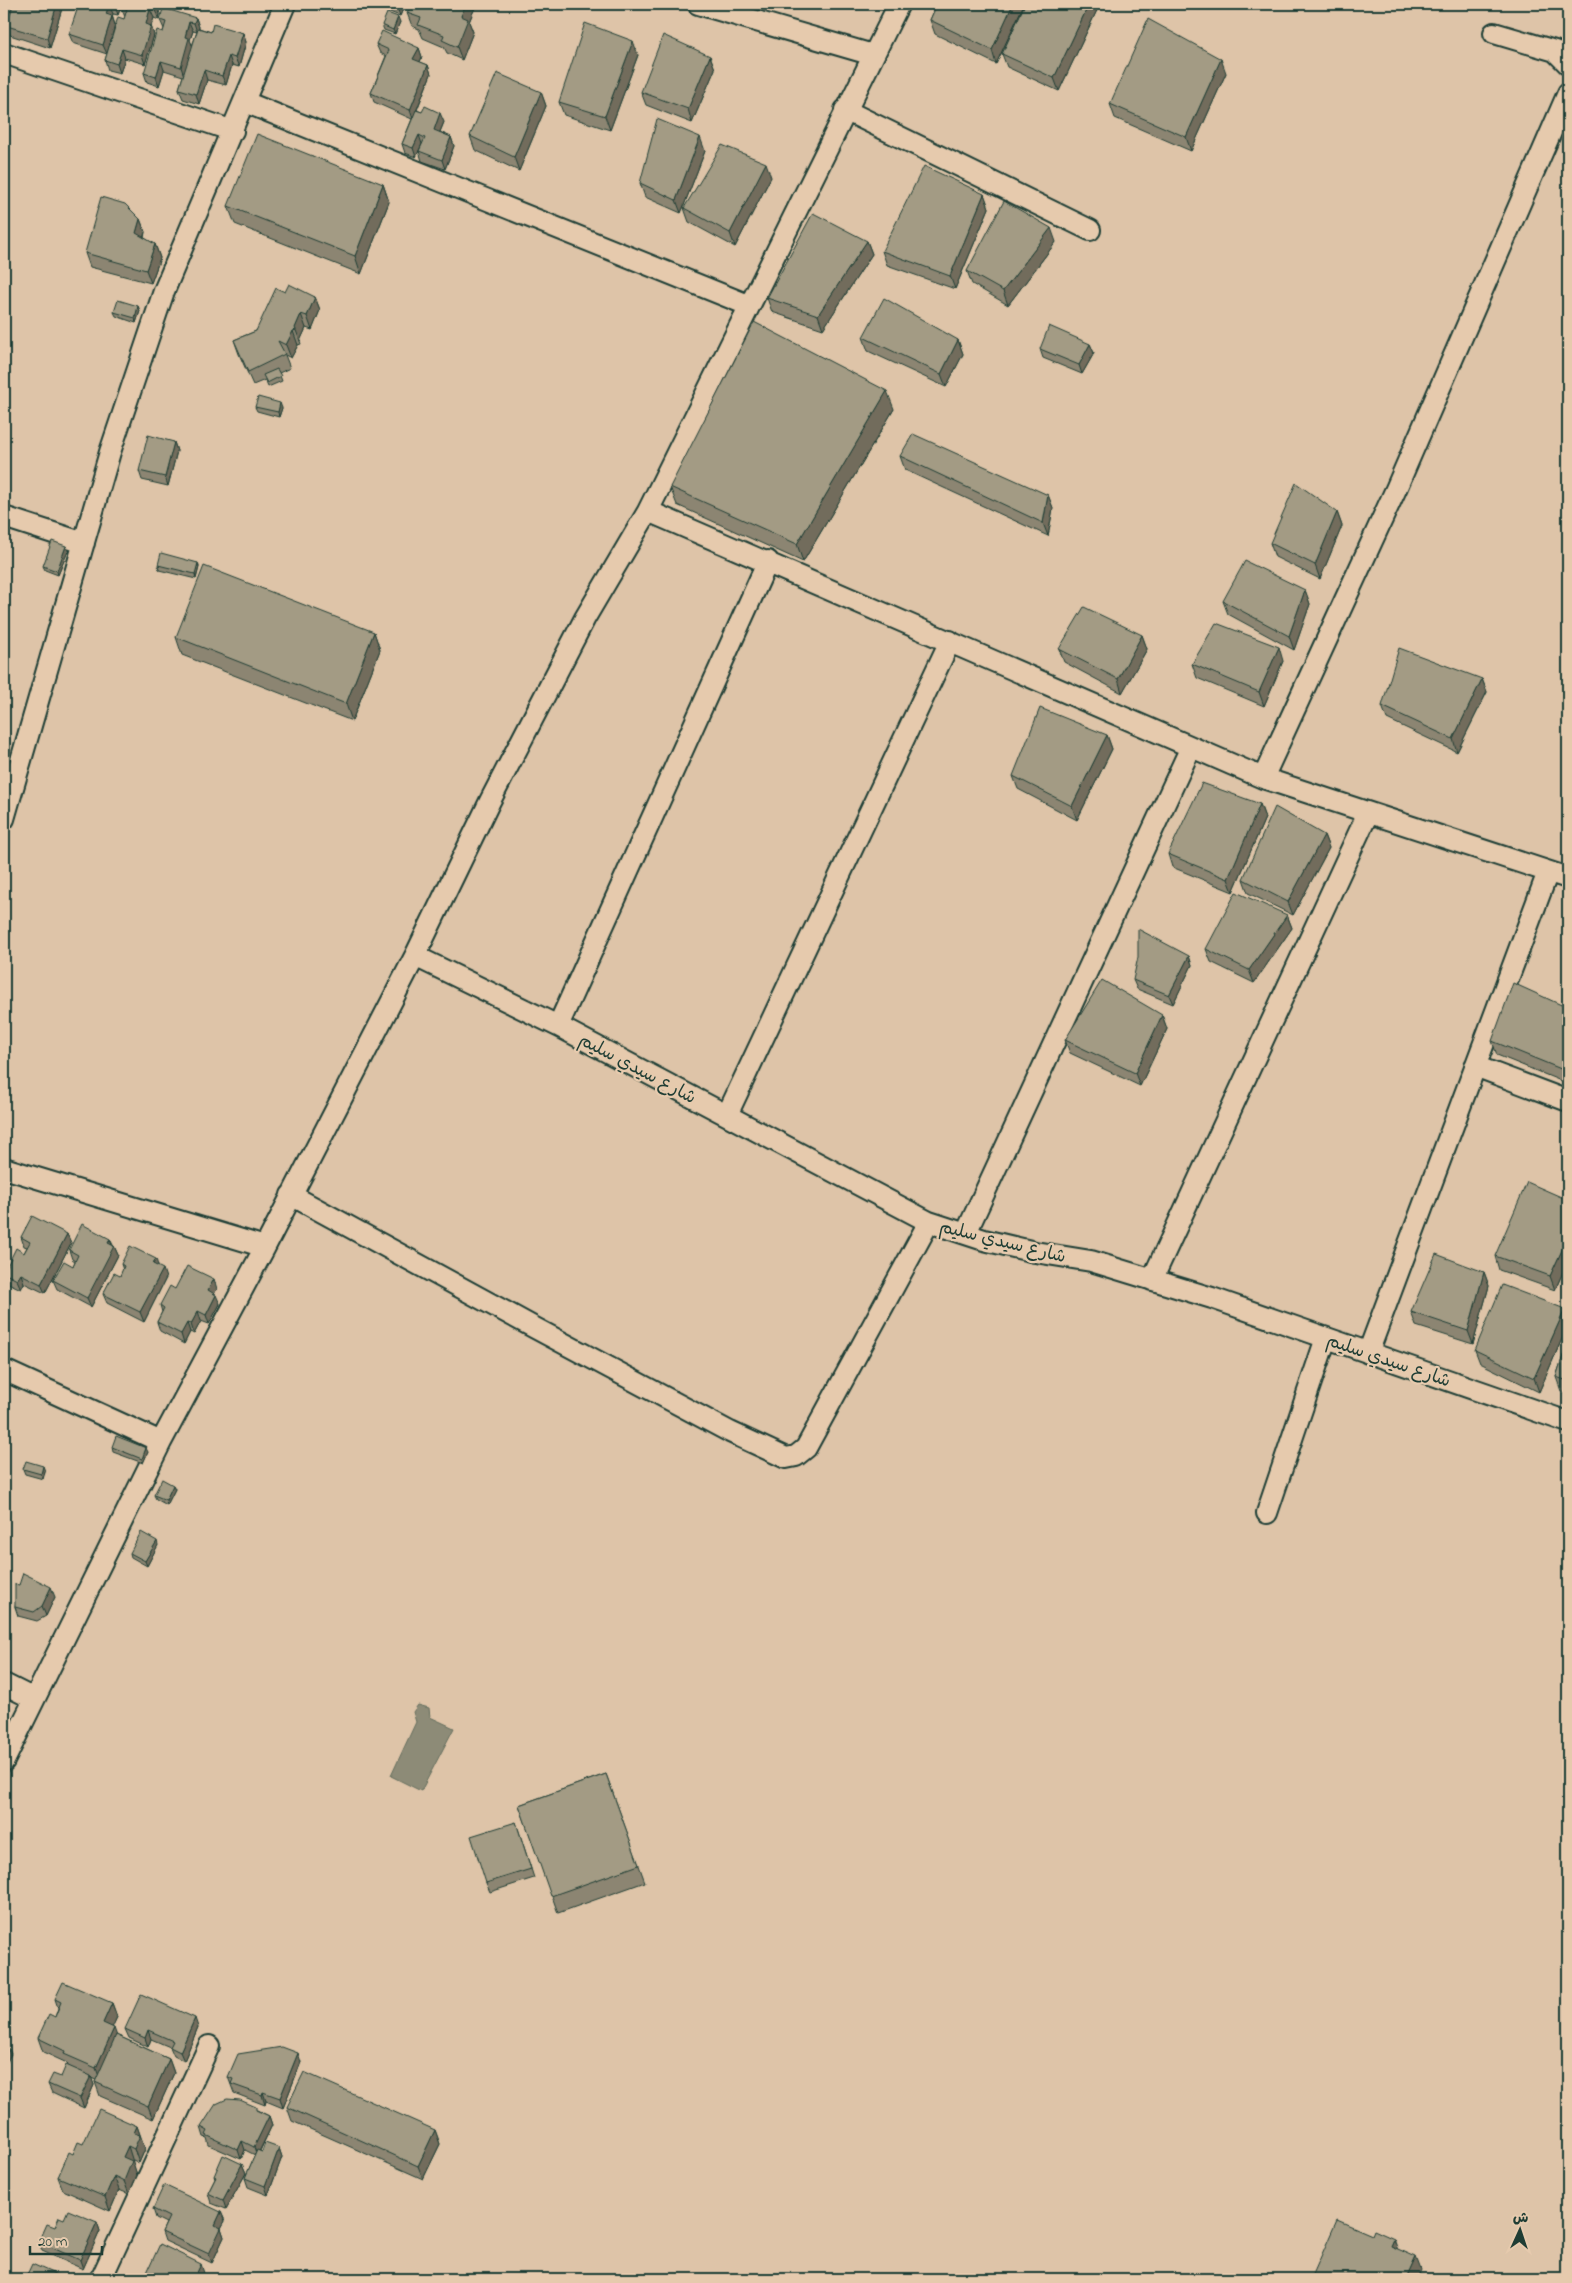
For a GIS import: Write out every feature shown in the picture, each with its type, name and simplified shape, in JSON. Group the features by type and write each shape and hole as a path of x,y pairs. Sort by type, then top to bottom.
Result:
{"street":[{"path":"4,819 110,452 164,291 285,4"},
{"path":"698,4 873,55"},
{"path":"4,1761 161,1442 415,956 490,802 585,618 648,511 748,305 899,4"},
{"path":"1494,32 1555,52 1568,64"},
{"path":"4,53 232,131"},
{"path":"1263,778 1400,480 1568,93"},
{"path":"245,102 748,305"},
{"path":"845,110 1090,230"},
{"path":"648,511 1263,778 1568,878"},
{"path":"4,517 84,543"},
{"path":"558,1026 768,562"},
{"path":"727,1115 950,641"},
{"path":"966,1233 1191,747"},
{"path":"1152,1280 1368,814"},
{"path":"1368,1352 1548,872"},
{"name":"شارع سيدي سليم","path":"415,956 558,1026 929,1222 1035,1252 1091,1261 1152,1280 1368,1352 1568,1422"},
{"path":"1475,1066 1568,1101"},
{"path":"4,1168 265,1246"},
{"path":"291,1195 730,1432 786,1458 796,1456 806,1448 929,1222"},
{"path":"1267,1513 1326,1338"},
{"path":"4,1370 161,1442"},
{"path":"4,1684 34,1699"},
{"path":"101,2279 209,2046"}],"shaded area":[{"path":"418,1705 429,1708 430,1717 454,1728 421,1791 391,1776 416,1722 413,1712"}],"building":[{"path":"13,4 57,4 47,38 7,26"},
{"path":"79,4 109,4 106,14 112,16 103,45 69,34"},
{"path":"122,4 157,5 155,10 150,9 146,24 151,26 142,55 122,49 117,64 105,60 118,17 124,19 127,9 121,7"},
{"path":"411,4 466,4 461,16 468,19 457,47 442,40 444,35 418,25 421,18 407,13"},
{"path":"937,4 1013,4 992,50 930,20"},
{"path":"1025,4 1089,4 1054,78 1002,54"},
{"path":"163,8 196,18 194,23 189,22 185,37 189,38 181,67 161,61 156,77 144,73 157,30 163,32 166,22 160,20"},
{"path":"387,13 398,17 393,30 382,25"},
{"path":"1148,19 1221,59 1186,137 1110,104"},
{"path":"585,23 633,41 605,116 559,102"},
{"path":"213,24 243,33 235,58 229,56 222,76 204,70 196,94 179,89 198,28 211,32"},
{"path":"382,31 419,48 413,59 428,65 410,110 371,93 389,50 376,44"},
{"path":"663,35 710,56 688,109 641,92"},
{"path":"497,73 541,92 514,157 470,136"},
{"path":"425,106 440,113 434,130 451,137 442,160 419,151 425,138 419,135 413,148 402,144 416,110 422,112"},
{"path":"657,119 700,137 676,200 640,183"},
{"path":"257,134 383,184 355,256 228,206"},
{"path":"722,145 766,163 730,233 684,208"},
{"path":"924,166 984,194 950,276 882,251"},
{"path":"101,197 125,204 140,219 136,233 155,244 146,270 85,253"},
{"path":"1004,201 1051,228 1003,291 967,271"},
{"path":"813,213 867,241 818,315 767,298"},
{"path":"289,284 315,297 307,316 301,314 295,328 296,330 293,331 286,345 278,341 285,354 248,372 234,340 256,331 276,288 285,292"},
{"path":"884,298 958,340 941,374 863,337"},
{"path":"118,300 138,306 135,318 114,312"},
{"path":"754,322 887,391 797,544 670,487"},
{"path":"1049,326 1090,344 1079,365 1040,349"},
{"path":"277,369 281,376 267,383 263,375"},
{"path":"258,397 280,403 278,412 255,407"},
{"path":"913,434 1048,495 1043,523 900,456"},
{"path":"148,435 174,442 165,477 139,471"},
{"path":"1296,483 1337,512 1315,565 1270,543"},
{"path":"52,541 66,546 57,571 43,566"},
{"path":"161,553 198,563 195,574 158,565"},
{"path":"1245,561 1305,590 1289,636 1223,601"},
{"path":"204,566 374,632 346,704 176,637"},
{"path":"1084,607 1142,635 1118,679 1059,649"},
{"path":"1216,623 1279,647 1259,692 1192,664"},
{"path":"1399,648 1482,679 1453,739 1382,706"},
{"path":"1040,708 1107,735 1072,806 1013,776"},
{"path":"1202,783 1260,804 1228,879 1168,854"},
{"path":"1275,807 1324,835 1288,902 1243,879"},
{"path":"1236,892 1287,915 1249,970 1206,949"},
{"path":"1138,929 1189,956 1169,995 1133,980 1138,957"},
{"path":"1102,980 1162,1015 1135,1073 1065,1040"},
{"path":"1513,983 1568,1008 1568,1048 1561,1069 1492,1041"},
{"path":"1527,1182 1568,1200 1568,1237 1550,1276 1495,1256"},
{"path":"32,1216 67,1234 41,1284 21,1274 17,1280 4,1273 16,1248 24,1253 30,1242 21,1237"},
{"path":"82,1224 110,1239 108,1243 114,1246 87,1298 53,1280 64,1261 73,1266 78,1255 69,1250"},
{"path":"130,1246 156,1259 153,1264 163,1269 140,1312 103,1294 114,1273 120,1276 124,1266 121,1264"},
{"path":"1436,1254 1484,1272 1468,1331 1411,1312"},
{"path":"187,1266 214,1279 208,1290 216,1295 206,1315 198,1311 191,1324 187,1323 181,1334 157,1322 164,1308 160,1305 170,1286 175,1289"},
{"path":"1502,1285 1565,1309 1534,1378 1475,1350"},
{"path":"1568,1341 1568,1381 1556,1377"},
{"path":"116,1436 146,1448 142,1459 112,1447"},
{"path":"26,1461 43,1466 41,1474 23,1469"},
{"path":"162,1479 173,1485 166,1500 154,1495"},
{"path":"141,1532 157,1541 145,1561 130,1553"},
{"path":"23,1573 51,1587 42,1606 34,1612 15,1607 15,1584 19,1585"},
{"path":"606,1774 639,1865 551,1896 519,1805"},
{"path":"516,1822 531,1869 486,1883 471,1836"},
{"path":"63,1982 112,2003 103,2023 114,2028 96,2068 64,2054 65,2051 38,2038 49,2014 55,2017 61,2002 55,1999"},
{"path":"141,1994 195,2018 180,2052 170,2047 173,2041 148,2030 145,2038 125,2029"},
{"path":"116,2035 169,2059 148,2106 95,2082"},
{"path":"4,2047 9,2049 4,2060"},
{"path":"282,2047 298,2053 280,2098 263,2092 262,2095 231,2084 233,2079 228,2077 238,2054"},
{"path":"66,2065 91,2076 80,2098 48,2084 53,2074 61,2077"},
{"path":"304,2072 435,2130 418,2166 287,2107"},
{"path":"227,2099 240,2100 256,2107 256,2110 269,2116 254,2147 242,2141 238,2150 206,2135 208,2131 201,2127 216,2104"},
{"path":"99,2109 137,2126 134,2133 140,2135 134,2149 128,2146 123,2157 132,2161 124,2181 114,2176 105,2197 58,2177 69,2152 73,2154 78,2142 83,2144"},
{"path":"265,2143 279,2148 265,2186 245,2178 257,2150 262,2152"},
{"path":"223,2155 242,2164 223,2200 208,2193 216,2177 214,2176"},
{"path":"164,2185 221,2212 215,2225 221,2228 209,2254 162,2232 169,2217 153,2209"},
{"path":"68,2210 97,2222 80,2260 39,2242 47,2224 55,2227 59,2217 64,2219"},
{"path":"1337,2220 1372,2235 1374,2230 1394,2239 1391,2246 1416,2257 1406,2279 1311,2279"},
{"path":"160,2244 201,2264 194,2279 144,2279"},
{"path":"32,2264 66,2279 25,2279"}]}
